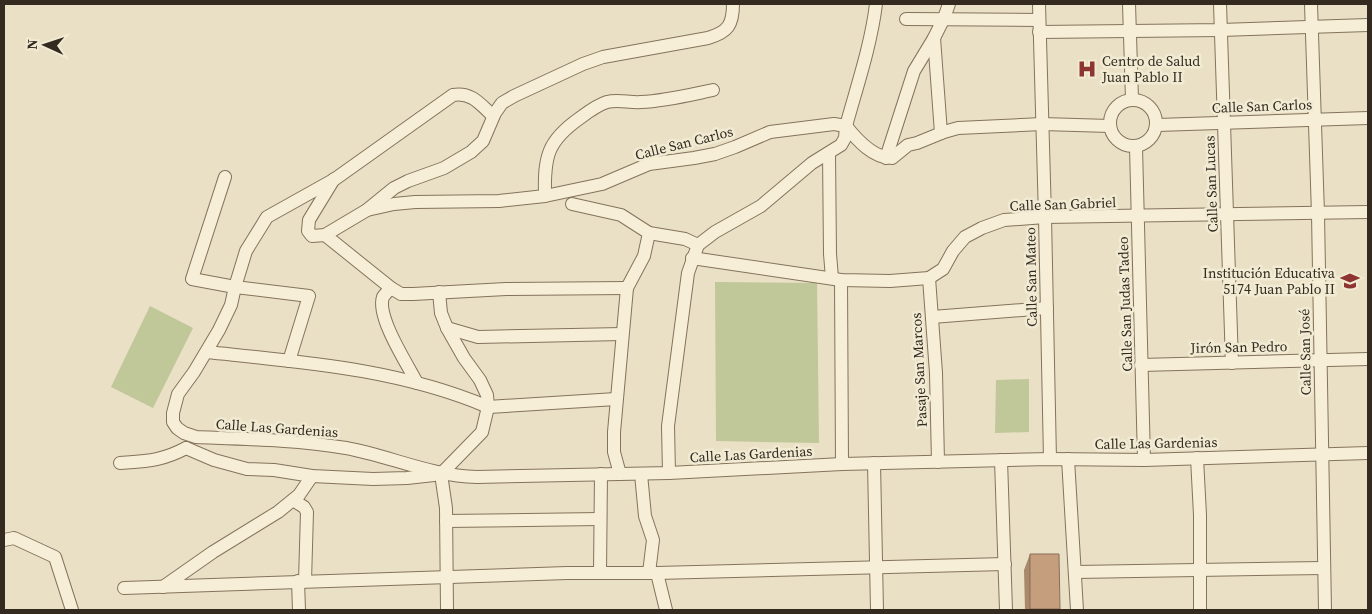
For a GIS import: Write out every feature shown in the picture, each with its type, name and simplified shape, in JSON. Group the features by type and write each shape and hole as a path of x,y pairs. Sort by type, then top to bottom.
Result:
{"street":[{"path":"335,179 308,220 308,231 312,236 325,235 367,210 394,188 444,168 471,152 483,141 493,116 502,103 514,96 604,56 708,38 720,34 727,29 732,20 733,4"},
{"path":"669,473 668,426 692,258 698,245 715,232 761,206 812,163 841,144 845,138 846,126 872,32 876,4"},
{"path":"886,158 914,71 934,38 944,18 948,4"},
{"name":"Calle San Mateo","path":"1039,4 1050,459"},
{"path":"1129,4 1132,99"},
{"name":"Calle San Lucas","path":"1220,4 1232,363"},
{"name":"Calle San José","path":"1311,4 1318,214 1324,610"},
{"path":"906,18 944,18 1130,31 1368,25"},
{"path":"934,38 941,133"},
{"path":"545,196 548,155 552,144 561,132 598,106 608,102 643,102 713,90"},
{"path":"186,448 184,433 173,422 173,412 178,394 207,352 231,305 234,287 246,251 267,217 335,179 453,96 463,94 470,96 493,116"},
{"path":"1132,99 1140,100 1153,109 1157,125 1155,133 1144,144 1127,146 1119,142 1112,135 1110,116 1122,102 1132,99"},
{"name":"Calle San Carlos","path":"1157,125 1368,118"},
{"name":"Calle San Carlos","path":"367,210 415,202 499,201 545,196 602,184 649,164 715,154 735,148 770,132 834,124 846,126"},
{"path":"846,126 858,140 886,158 892,158 908,145 958,128 1042,124 1110,126"},
{"name":"Calle San Judas Tadeo","path":"1136,146 1144,460"},
{"path":"829,153 830,254 836,279 842,464"},
{"path":"225,177 192,279 234,287 309,296 289,361"},
{"path":"572,204 621,215 649,233 685,239 698,245"},
{"name":"Calle San Gabriel","path":"929,278 943,269 953,250 965,238 982,228 1004,220 1045,217 1368,212"},
{"path":"620,474 614,452 616,399 627,288 644,256 649,233"},
{"path":"325,235 401,294 506,289 627,288"},
{"path":"692,258 836,279 890,280 929,278"},
{"name":"Pasaje San Marcos","path":"929,278 936,373 938,462"},
{"path":"391,288 383,297 383,312 389,330 417,383"},
{"path":"120,463 153,460 170,456 186,448 214,460 247,469 274,470 312,476 407,478 441,474 482,432 488,407 487,395 480,380 446,328 441,313 439,292"},
{"path":"932,317 1047,308"},
{"path":"446,328 478,336 622,334"},
{"path":"207,352 359,370 417,383 488,407 616,399"},
{"name":"Jirón San Pedro","path":"1141,365 1368,359"},
{"name":"Calle Las Gardenias","path":"184,433 196,437 289,441 346,448 458,477 641,474 874,463 1050,459 1144,460 1368,453"},
{"path":"1197,458 1200,514 1200,610"},
{"path":"1001,460 1006,610"},
{"path":"1068,460 1077,610"},
{"path":"874,463 877,610"},
{"path":"441,474 446,521 447,610"},
{"path":"600,573 601,474"},
{"path":"641,474 645,516 653,540 653,573 666,610"},
{"path":"163,586 213,552 278,512 299,495 312,476"},
{"path":"293,500 304,507 307,512 299,610"},
{"path":"446,521 600,519"},
{"path":"4,540 14,538 55,557 72,610"},
{"path":"124,588 447,577 1005,564"},
{"path":"1076,572 1324,568"}],"green space":[{"path":"715,282 817,283 819,443 716,441"},
{"path":"150,306 193,328 153,408 111,387"},
{"path":"1029,379 1029,432 995,433 996,380"}],"building":[{"path":"1030,554 1059,554 1060,609 1030,609"}],"place":[{"name":"Centro de Salud Juan Pablo II","path":"1087,69"},
{"name":"Institución Educativa 5174 Juan Pablo II","path":"1350,281"}]}
